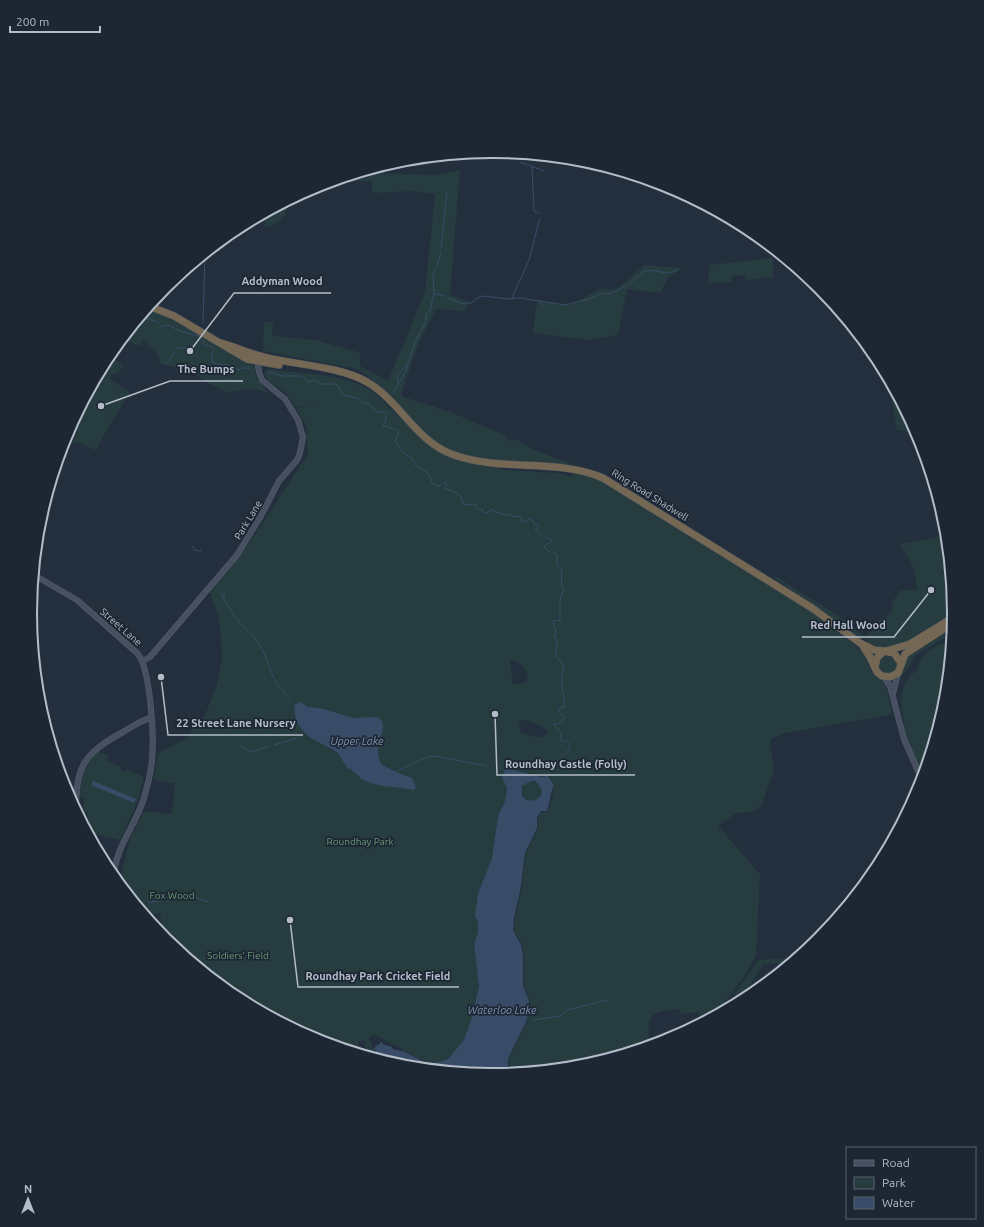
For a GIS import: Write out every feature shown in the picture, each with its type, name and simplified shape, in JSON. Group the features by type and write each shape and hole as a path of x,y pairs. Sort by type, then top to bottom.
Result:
{"highway":[{"name":"Ring Road Shadwell","path":"155,308 174,316 221,343 259,359 342,372 367,382 383,394 429,440 452,455 484,462 580,471 603,478 812,608 860,643 874,650 885,651"},
{"path":"947,621 907,646 885,651 876,658 875,668 877,672 884,677 893,676 898,672 905,654 947,627"},
{"name":"Ring Road Shadwell","path":"860,643 870,656 875,668"},
{"path":"885,651 897,655 901,664"}],"street":[{"name":"Park Lane","path":"143,661 150,657 237,555 261,516 279,481 298,460 303,437 302,430 293,411 285,399 265,383 261,377 259,359"},
{"name":"Street Lane","path":"39,579 77,600 137,653 143,661 149,695 151,718 152,746 150,769 143,802 123,845 116,869"},
{"path":"893,695 898,672"},
{"path":"884,677 889,682 904,739 918,772"},
{"path":"77,799 78,774 89,756 105,742 151,718"}],"green space":[{"path":"460,170 450,295 469,302 465,311 436,309 419,342 401,394 404,397 451,412 506,436 508,441 518,440 532,449 569,463 569,465 476,459 455,452 434,441 369,377 357,369 263,350 264,322 273,322 272,336 315,340 358,352 360,353 360,366 388,381 425,292 435,194 414,191 372,193 372,181 352,181 377,173 437,175"},
{"path":"287,207 284,215 279,221 265,227 265,219"},
{"path":"773,258 773,277 745,280 745,275 732,276 731,282 708,283 709,265"},
{"path":"645,265 682,268 667,279 661,292 656,293 627,289 618,335 590,340 533,333 537,300 571,305 601,288 610,290 619,287"},
{"path":"153,310 165,314 165,317 210,338 235,357 249,362 255,367 256,378 269,393 248,389 227,393 186,370 160,363 159,356 143,340 140,346 128,341"},
{"path":"115,360 124,365 118,373 112,374 109,378 130,393 96,450 80,443 72,442 78,432 76,429 84,412"},
{"path":"267,369 321,375 347,380 372,391 417,433 475,464 504,470 559,473 571,477 576,472 602,480 806,608 862,651 874,675 885,683 892,711 890,715 786,733 771,739 770,745 774,771 761,806 752,812 736,813 718,826 760,874 756,956 745,975 722,1006 700,1018 699,1012 680,1014 679,1009 661,1011 655,1014 649,1022 650,1040 610,1053 551,1065 509,1068 509,1059 528,1020 530,1009 530,1000 524,985 524,954 522,944 514,930 515,918 522,886 526,853 538,828 538,818 541,812 547,812 552,799 553,784 549,776 542,777 506,768 507,788 505,801 498,816 492,858 478,893 478,932 474,944 479,986 472,1017 464,1040 454,1053 442,1062 433,1064 425,1062 374,1034 369,1038 376,1053 374,1053 366,1050 364,1041 358,1041 360,1048 346,1044 318,1034 264,1008 239,992 192,956 162,927 160,914 149,913 131,890 121,876 130,839 144,811 172,814 175,783 154,780 157,754 184,739 205,715 217,685 222,659 221,639 219,618 210,592 248,545 308,454 306,425 296,408 316,405 296,407 285,392 268,380 264,373","holes":["510,660 517,662 525,669 528,676 528,680 522,684 513,684","519,720 530,721 549,731 541,738 521,733"]},
{"path":"891,396 909,432 897,430"},
{"path":"940,536 946,584 947,619 912,640 890,647 879,647 867,644 867,639 864,640 774,578 775,576 848,622 866,638 882,617 885,618 893,609 891,604 900,591 918,589 912,564 900,544"},
{"path":"946,629 946,637 915,656 908,668 899,678 895,697 895,691 905,658"},
{"path":"946,642 938,702 919,769 904,735 903,728 905,725 901,702 905,684 911,675 917,670 925,654"},
{"path":"886,652 899,660 896,672 884,675 876,666 883,653"},
{"path":"98,751 109,756 107,761 121,767 122,772 127,769 144,777 137,803 120,840 94,833 91,827 88,816 83,810 85,798 79,796 83,769"},
{"path":"532,781 539,784 542,791 539,798 532,801 525,798 522,791 525,784"},
{"path":"789,958 783,963 763,964 748,990 737,997 734,994 759,960"}],"water":[{"name":"Upper Lake","path":"300,702 308,707 324,709 353,718 378,717 383,724 378,748 381,764 398,773 412,778 416,788 414,790 373,784 359,778 360,777 349,768 348,769 337,752 309,737 304,732 296,721 294,705"},
{"name":"Waterloo Lake","path":"506,768 542,777 548,776 554,785 547,811 541,811 537,818 537,828 525,853 521,886 514,918 513,930 521,945 523,954 523,986 529,1000 529,1009 527,1020 508,1059 508,1068 462,1068 433,1065 377,1054 374,1048 382,1042 384,1045 390,1046 395,1050 403,1051 425,1062 433,1064 448,1059 464,1040 472,1017 479,986 474,944 478,932 478,923 475,916 478,893 492,858 498,816 505,801 507,788 502,777","holes":["531,781 535,781 539,785 542,792 536,800 527,800 522,796 522,786"]},
{"path":"93,781 136,799 134,803 91,785"}],"waterway":[{"path":"509,159 513,160"},
{"path":"520,162 544,171"},
{"path":"532,167 534,211 539,213"},
{"path":"441,248 447,191"},
{"path":"512,298 529,260 540,218"},
{"path":"437,265 441,252"},
{"path":"203,323 205,261"},
{"path":"393,393 406,371 415,342 426,322 426,314 430,310 434,294 433,275 436,268"},
{"path":"448,298 464,304 471,303 477,298 483,296 508,299 520,298 565,305 589,299 600,294 610,294 628,285 643,272 648,270 668,273 677,270"},
{"path":"435,294 445,296"},
{"path":"538,301 545,307"},
{"path":"146,318 158,322"},
{"path":"166,324 183,332 199,336 203,340 204,345 213,347 214,350 211,355 213,363 230,366 239,370 242,368 250,368"},
{"path":"160,326 167,326"},
{"path":"165,365 178,348 186,348"},
{"path":"398,384 397,376 407,364"},
{"path":"268,372 283,376 302,376 308,382 315,380 320,384 336,384 342,392 342,395 357,398 363,404 367,403 378,412 386,412 386,421 383,425 397,430 398,433 395,441 402,452 412,458 416,466 428,473 433,484 439,486 445,482 447,484 445,488 460,495 464,505 476,504 477,509 482,509 483,512 486,513 492,510 505,515 509,514 514,517 520,516 523,522 526,522 530,518 534,524 538,524 538,528 535,529 543,536 552,540 544,547 549,552 555,552 557,555 557,565 562,571 561,585 564,589 560,599 560,620 553,621 556,633 554,635 557,640 556,655 564,667 562,676 564,707 559,708 559,712 565,718 558,724 553,724 561,733 561,741 567,741 569,747 567,752 557,761 549,775"},
{"path":"193,546 194,550 201,551"},
{"path":"224,592 224,598"},
{"path":"220,593 238,620 254,636 260,645 274,678 291,701"},
{"path":"274,745 297,738"},
{"path":"241,747 252,752 269,746"},
{"path":"395,772 420,760 434,756 487,766"},
{"path":"148,901 162,901 174,893 180,896 187,895 209,902"},
{"path":"149,903 158,901"},
{"path":"533,1020 560,1016 567,1010 607,1000"}],"place":[{"name":"Addyman Wood","path":"190,351"},
{"name":"The Bumps","path":"101,406"},
{"name":"Red Hall Wood","path":"931,590"},
{"name":"22 Street Lane Nursery","path":"161,677"},
{"name":"Roundhay Castle (Folly)","path":"495,714"},
{"name":"Roundhay Park Cricket Field","path":"290,920"}],"park label":[{"name":"Roundhay Park","path":"360,841"},
{"name":"Fox Wood","path":"172,895"},
{"name":"Soldiers' Field","path":"238,955"}]}
